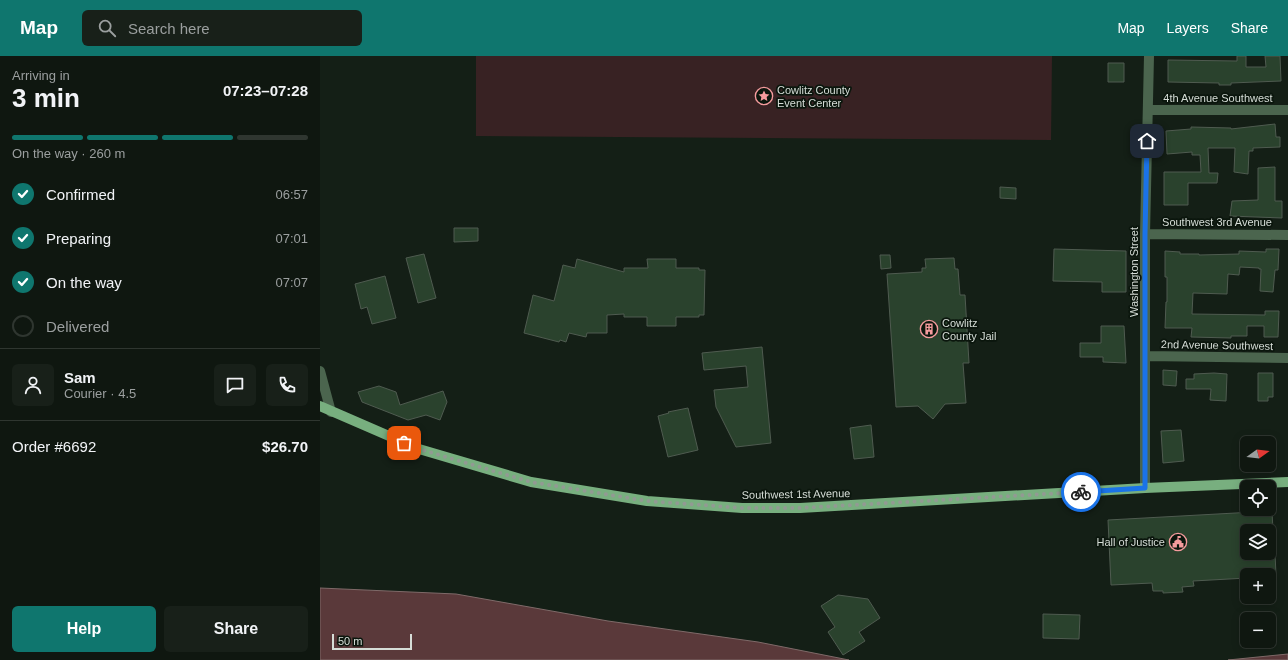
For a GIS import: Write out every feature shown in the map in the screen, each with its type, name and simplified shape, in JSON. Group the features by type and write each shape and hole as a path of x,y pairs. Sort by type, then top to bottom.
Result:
{"main road":[{"name":"Southwest 1st Avenue","path":"320,406 419,449 531,482 647,501 742,508 800,508 1145,488 1288,482"}],"street":[{"name":"Washington Street","path":"1145,488 1145,234 1149,56"},
{"name":"4th Avenue Southwest","path":"1148,110 1288,110"},
{"name":"Southwest 3rd Avenue","path":"1145,234 1288,235"},
{"name":"2nd Avenue Southwest","path":"1146,356 1288,358"},
{"path":"320,371 331,412"}],"shaded area":[{"name":"Cowlitz County Event Center","path":"476,56 1052,56 1051,140 476,136"},
{"path":"320,588 456,594 608,621 758,642 849,660 320,660"},
{"path":"1288,654 1288,660 1228,660"}],"building":[{"path":"1237,56 1246,56 1246,67 1266,67 1265,56 1280,56 1281,81 1231,83 1231,85 1219,85 1219,83 1168,82 1168,60 1237,61"},
{"path":"1108,63 1124,63 1124,82 1108,82"},
{"path":"1275,124 1276,137 1280,137 1280,147 1253,148 1253,151 1249,151 1248,174 1234,172 1235,148 1208,148 1209,173 1218,173 1217,183 1188,183 1188,205 1164,205 1164,172 1201,172 1200,155 1192,155 1192,152 1167,154 1166,131 1191,129 1191,127 1231,129"},
{"path":"1275,167 1275,201 1282,201 1282,218 1230,216 1232,201 1258,200 1258,168"},
{"path":"1000,187 1016,188 1016,199 1000,198"},
{"path":"454,228 478,228 478,241 454,242"},
{"path":"1054,249 1126,251 1126,292 1102,292 1102,282 1053,281"},
{"path":"1266,249 1279,249 1278,270 1275,270 1273,292 1260,291 1261,269 1240,267 1239,275 1228,274 1227,294 1193,293 1192,314 1265,315 1265,311 1279,311 1278,337 1264,337 1264,326 1247,326 1247,336 1231,336 1231,338 1191,337 1192,328 1165,328 1167,277 1165,277 1165,251 1180,252 1180,254 1199,255 1239,254 1239,251 1266,252"},
{"path":"424,254 436,298 418,303 406,258"},
{"path":"880,255 890,255 891,268 881,269"},
{"name":"Cowlitz County Jail","path":"954,258 955,269 958,269 960,295 965,295 969,363 963,363 966,403 945,404 933,419 918,406 896,407 887,274 922,272 922,268 926,268 925,259"},
{"path":"577,259 624,272 624,268 648,268 647,259 676,259 676,268 699,268 699,270 705,270 704,315 699,315 699,317 676,317 676,326 647,326 647,317 624,317 624,314 607,315 607,333 587,333 586,337 569,333 566,342 560,340 559,342 524,333 533,295 554,301 563,265 575,268"},
{"path":"385,276 396,318 372,324 367,307 361,309 355,284"},
{"path":"1101,326 1124,326 1126,363 1103,362 1103,357 1080,357 1080,343 1101,343"},
{"path":"762,347 771,443 736,447 716,407 714,390 748,387 746,366 704,370 702,353"},
{"path":"1163,370 1177,371 1176,386 1163,385"},
{"path":"1258,373 1273,373 1273,397 1268,397 1268,401 1258,401"},
{"path":"1194,374 1227,374 1226,401 1210,400 1211,389 1186,389 1186,379 1194,379"},
{"path":"379,386 396,392 400,405 443,391 447,402 440,420 426,415 408,420 362,402 358,392"},
{"path":"688,408 698,450 668,457 658,416 669,413 668,412"},
{"path":"871,425 874,457 854,459 850,428"},
{"path":"1181,430 1184,461 1163,463 1161,431"},
{"name":"Hall of Justice","path":"1240,513 1240,516 1272,516 1273,524 1240,524 1240,560 1275,560 1276,568 1240,568 1240,578 1193,581 1194,586 1182,587 1183,592 1163,593 1163,591 1153,591 1152,583 1111,585 1108,520"},
{"path":"838,595 868,599 880,618 859,632 865,641 843,655 828,632 835,627 821,606"},
{"path":"1043,614 1080,615 1079,639 1043,638"}],"way so far":[{"path":"404,443 419,449 531,482 647,501 742,508 800,508 1081,492"}],"place":[{"name":"Cowlitz County Event Center","path":"764,96"},
{"name":"Cowlitz County Jail","path":"929,329"},
{"name":"Hall of Justice","path":"1178,542"}],"route":[{"path":"1081,492 1145,488 1145,234 1147,141"}]}
